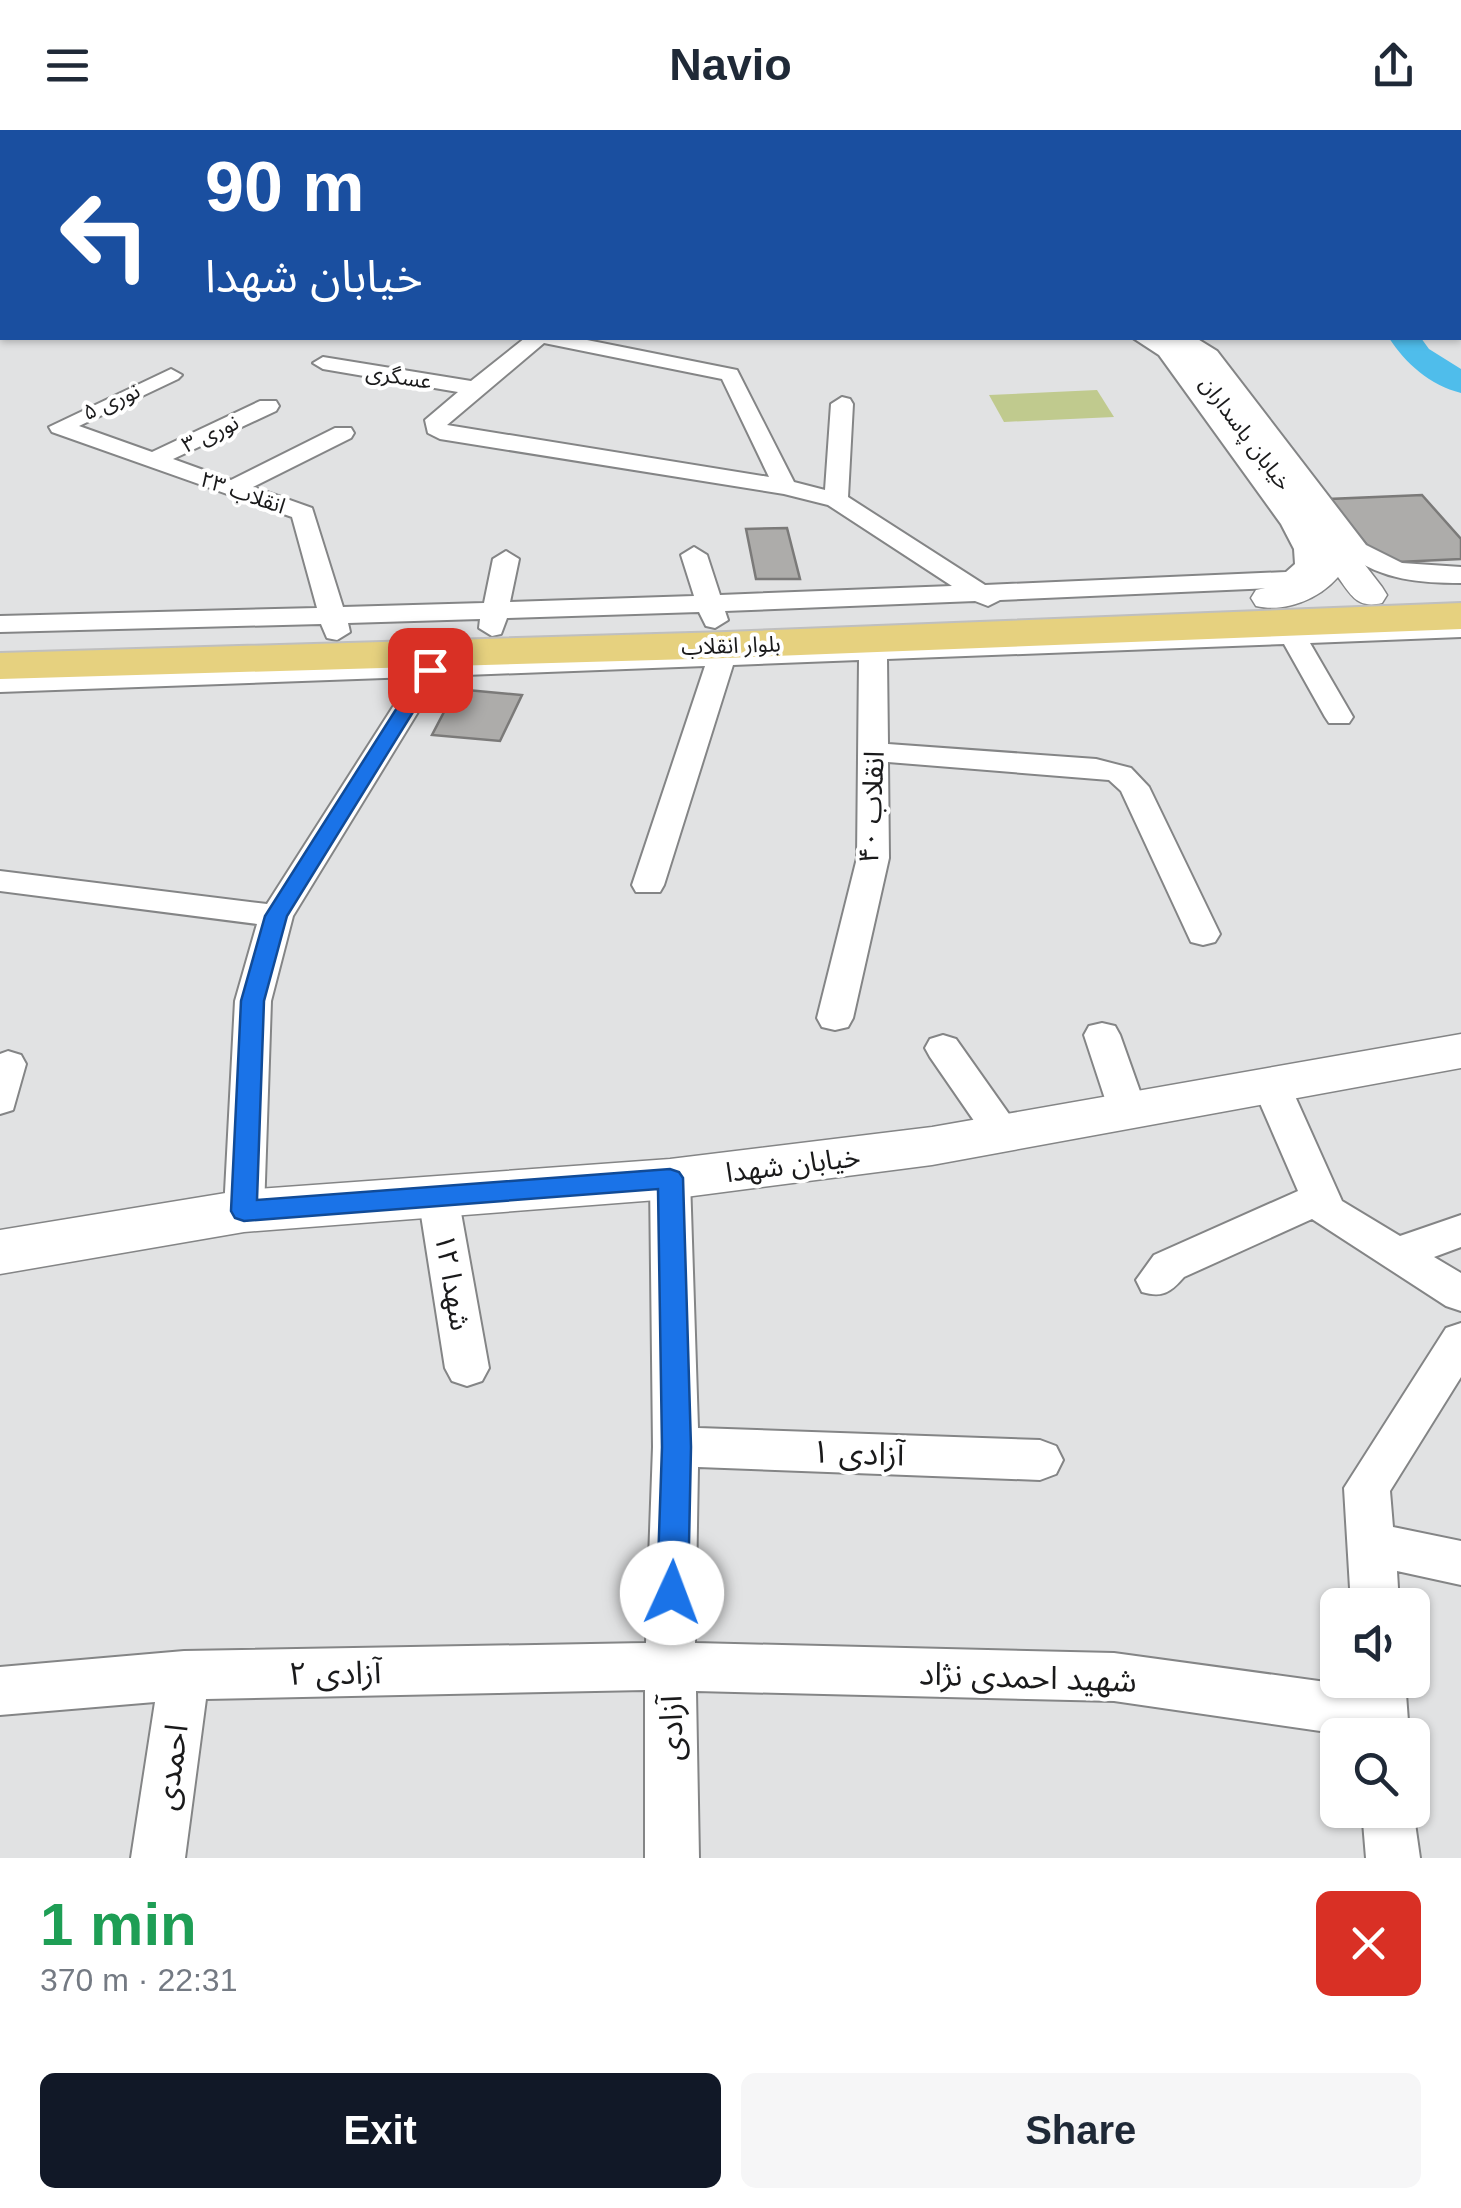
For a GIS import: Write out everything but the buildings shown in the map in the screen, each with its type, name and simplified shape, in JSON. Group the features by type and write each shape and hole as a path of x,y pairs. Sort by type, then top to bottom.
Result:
{"main road":[{"name":"خیابان پاسداران","path":"1164,340 1185,352 1378,607"},
{"path":"1282,619 1304,590 1323,574 1325,536"},
{"name":"بلوار انقلاب","path":"0,641 493,620 718,632 1282,619 1461,592"},
{"name":"بلوار انقلاب","path":"0,666 435,662 993,601 1282,619"},
{"name":"بلوار انقلاب","path":"1378,607 1461,616"},
{"name":"خیابان شهدا","path":"0,1252 244,1211 670,1178 932,1146 1461,1051"}],"street":[{"path":"535,340 436,420 436,428 448,434 785,486 836,500 993,601 1294,578 1305,572 1307,549 1293,523 1166,351 1146,340"},
{"path":"559,340 730,374 785,486"},
{"path":"1185,340 1210,355 1357,550 1372,562 1411,576 1461,575"},
{"name":"عسگری","path":"324,363 475,388"},
{"name":"نوری ۵","path":"67,429 60,427 171,375"},
{"path":"836,500 842,404"},
{"name":"نوری ۳","path":"153,460 268,406"},
{"name":"انقلاب ۲۳","path":"67,429 303,513 335,625"},
{"path":"233,488 344,433"},
{"path":"648,885 718,632 694,556"},
{"path":"493,620 506,559"},
{"path":"718,632 874,653 1282,619 1461,629"},
{"path":"1282,619 1338,717"},
{"path":"0,624 335,625"},
{"name":"انقلاب ۴۰","path":"834,1018 873,858 874,653"},
{"path":"0,684 435,662"},
{"path":"244,1211 253,1001 276,916 435,662"},
{"path":"874,752 1076,766 1120,774 1134,788 1203,934"},
{"path":"0,881 276,916"},
{"path":"1102,1035 1128,1111"},
{"path":"942,1048 1003,1134"},
{"path":"0,1102 8,1064"},
{"path":"1271,1085 1327,1211 1461,1294"},
{"name":"آزادی","path":"670,1178 676,1447 670,1666 672,1858"},
{"name":"شهدا ۱۲","path":"438,1196 468,1368"},
{"path":"1156,1280 1170,1266 1321,1198"},
{"path":"1396,1254 1461,1231"},
{"path":"1374,1588 1367,1488 1461,1340"},
{"name":"آزادی ۱","path":"676,1447 1040,1460"},
{"path":"1371,1544 1461,1563"},
{"name":"آزادی ۲","path":"0,1692 184,1675 670,1666"},
{"name":"شهید احمدی نژاد","path":"670,1666 1114,1677 1382,1710"},
{"name":"احمدی","path":"158,1858 184,1675"},
{"path":"1390,1828 1392,1858"}],"green space":[{"path":"1097,390 1114,417 1004,422 989,395"}],"waterway":[{"path":"1406,340 1417,356 1461,383"}],"route":[{"path":"430,670 276,916 253,1001 244,1211 670,1178 676,1447 672,1593"}]}
